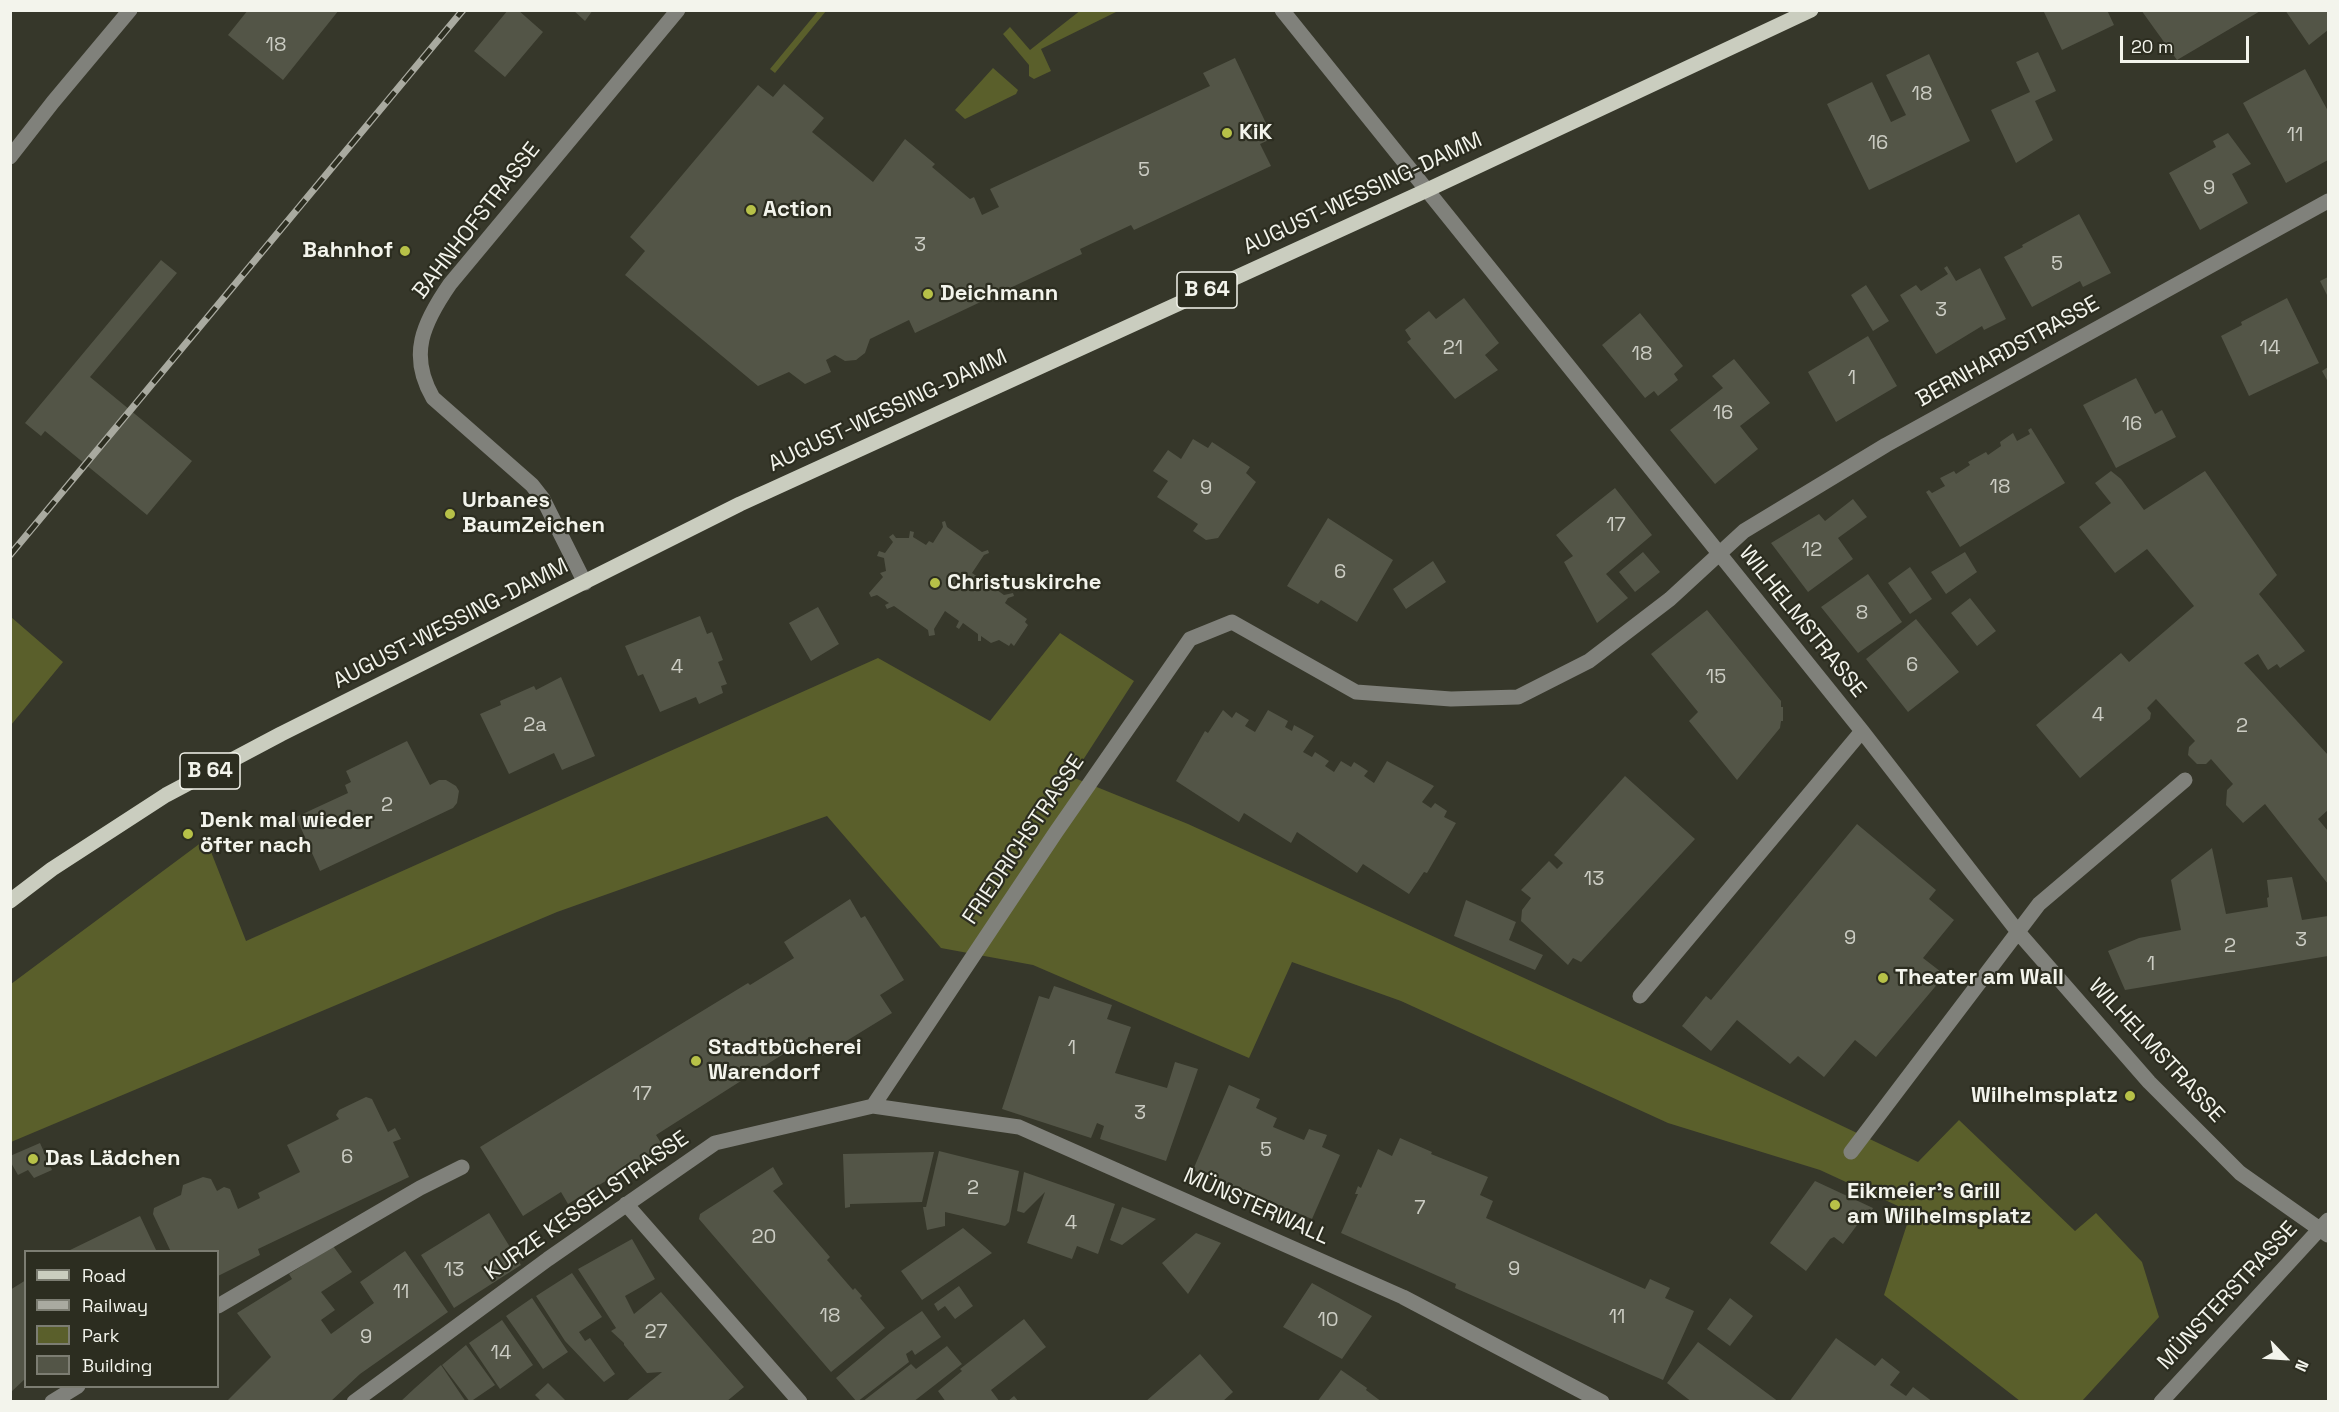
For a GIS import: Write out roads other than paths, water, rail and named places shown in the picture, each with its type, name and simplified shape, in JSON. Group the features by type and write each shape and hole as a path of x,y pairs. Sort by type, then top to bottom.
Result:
{"main road":[{"name":"AUGUST-WESSING-DAMM","path":"10,901 52,869 166,795 281,734 740,504 1425,191 1811,10"}],"street":[{"path":"10,157 16,139 53,102 130,10"},
{"name":"BAHNHOFSTRASSE","path":"585,583 543,499 532,485 433,399 420,366 420,351 429,316 450,284 678,10"},
{"name":"WILHELMSTRASSE","path":"1282,10 1425,191 1862,731 2018,932 2133,1065 2232,1164 2325,1228"},
{"name":"BERNHARDSTRASSE","path":"1232,622 1356,692 1451,699 1518,697 1589,662 1670,599 1744,531 1887,445 2328,201"},
{"name":"FRIEDRICHSTRASSE","path":"873,1106 1056,832 1190,639 1232,622"},
{"path":"1640,996 1862,731"},
{"path":"1851,1152 2039,904 2185,780"},
{"name":"KURZE KESSELSTRASSE","path":"354,1401 626,1204 715,1143 873,1106"},
{"name":"MÜNSTERWALL","path":"873,1106 1018,1127 1403,1297 1602,1401"},
{"path":"219,1305 420,1188 462,1167"},
{"path":"626,1204 800,1401"},
{"name":"MÜNSTERSTRASSE","path":"2165,1400 2325,1228"},
{"path":"52,1401 75,1388"}],"railway":[{"path":"10,555 463,10"}],"place":[{"name":"KiK","path":"1227,133"},
{"name":"Action","path":"751,210"},
{"name":"Bahnhof","path":"405,251"},
{"name":"Deichmann","path":"928,294"},
{"name":"Urbanes BaumZeichen","path":"450,514"},
{"name":"Christuskirche","path":"935,583"},
{"name":"Denk mal wieder öfter nach","path":"188,834"},
{"name":"Theater am Wall","path":"1883,978"},
{"name":"Stadtbücherei Warendorf","path":"696,1061"},
{"name":"Wilhelmsplatz","path":"2130,1096"},
{"name":"Das Lädchen","path":"33,1159"},
{"name":"Eikmeier's Grill am Wilhelmsplatz","path":"1835,1205"}]}
